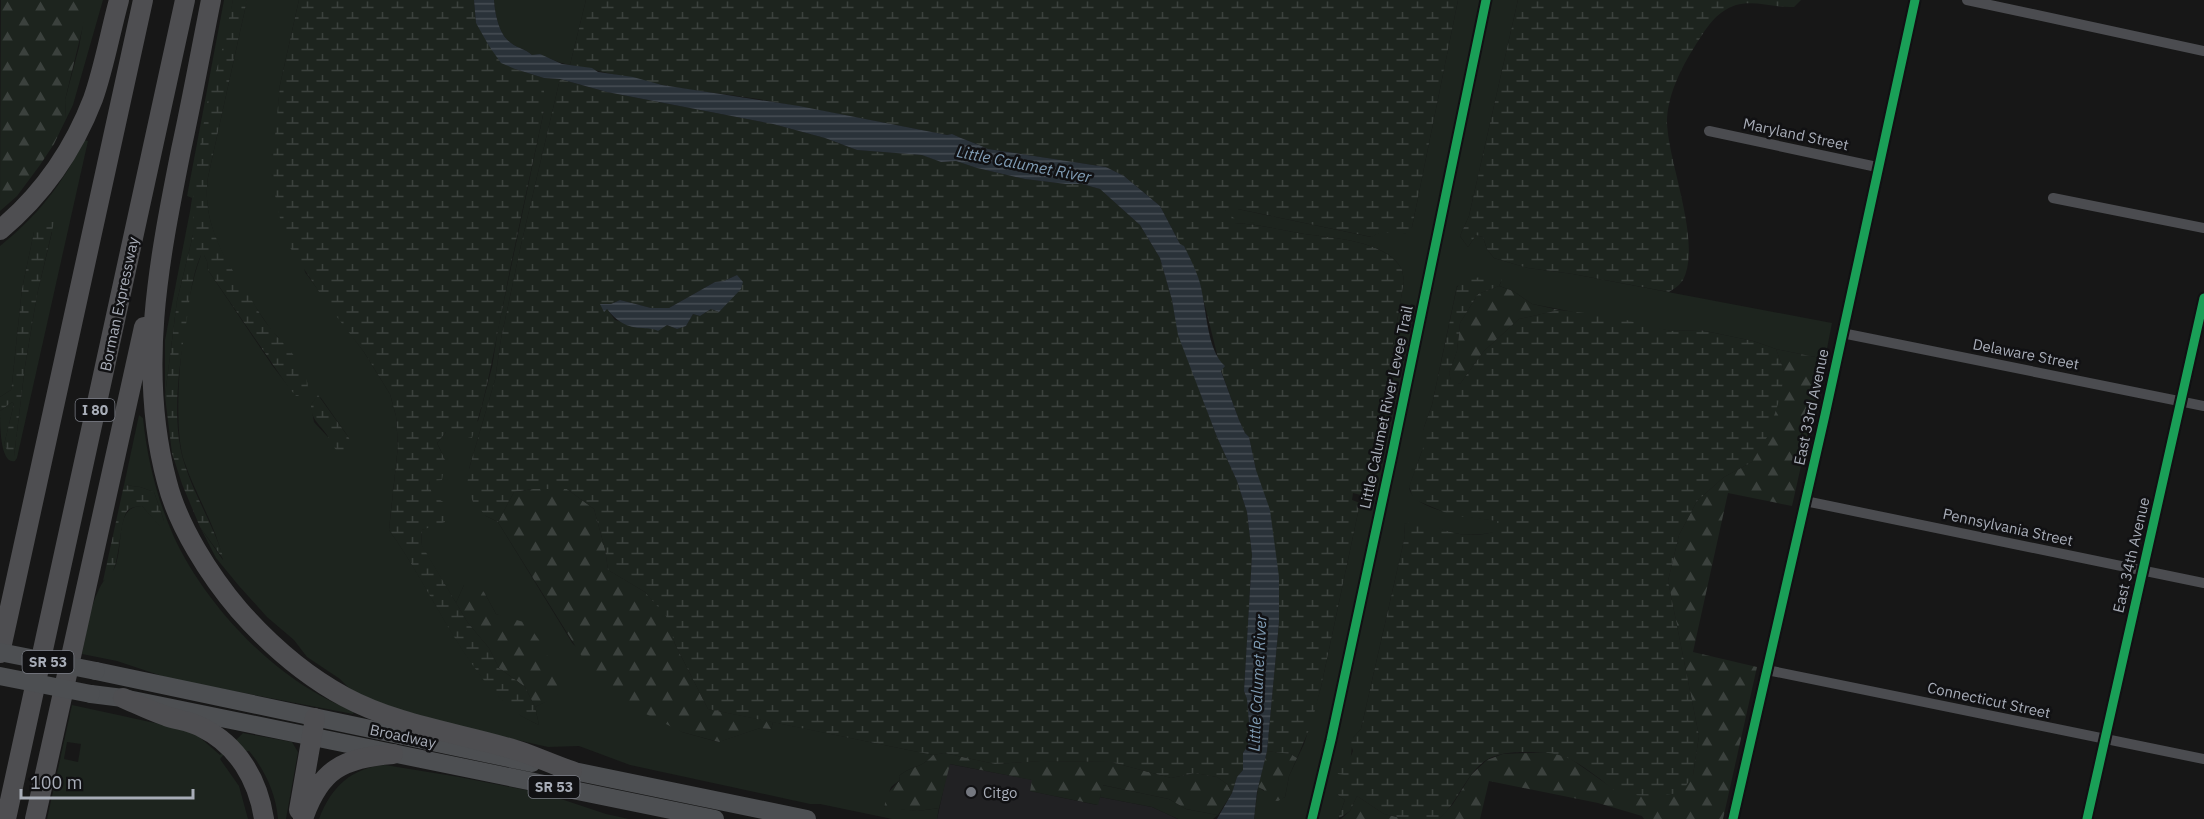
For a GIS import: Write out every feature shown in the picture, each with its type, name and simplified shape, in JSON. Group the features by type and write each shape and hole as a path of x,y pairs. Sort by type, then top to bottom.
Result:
{"highway":[{"path":"0,230 43,190 70,148 93,98 119,0"},
{"name":"I 80","path":"0,653 143,0"},
{"name":"Borman Expressway","path":"6,819 185,0"},
{"path":"35,819 166,224 211,0"},
{"path":"166,224 152,342 151,371 156,427 167,484 188,537 222,590 264,639 303,670 342,695 389,716 520,752 572,771"},
{"path":"123,698 164,715 200,726 227,743 244,764 256,787 264,819"},
{"path":"298,819 314,727"},
{"path":"303,819 319,784 335,768 367,756 393,754"}],"main road":[{"name":"Broadway","path":"0,653 96,671 314,727 393,754 715,819"},
{"name":"Broadway","path":"0,676 91,694 314,727 572,771 807,819"}],"street":[{"name":"East 33rd Avenue","path":"1733,819 1915,0"},
{"path":"1967,0 2204,51"},
{"name":"Maryland Street","path":"1709,131 1877,167"},
{"path":"2053,198 2204,228"},
{"name":"East 34th Avenue","path":"2087,819 2204,298"},
{"name":"Delaware Street","path":"1842,333 2204,406"},
{"name":"Pennsylvania Street","path":"1805,501 2204,583"},
{"name":"Connecticut Street","path":"1767,670 2204,759"}],"shaded area":[{"path":"949,764 1033,780 1030,791 1097,805 1100,797 1152,807 1178,819 937,819"}],"green space":[{"path":"1,0 87,0 88,5 65,100 66,119 54,144 40,165 17,196 0,211"},
{"path":"87,0 103,0 73,105 54,144 66,119 65,100 79,47"},
{"path":"224,0 233,0 193,235 177,301 165,396 165,340 192,198 187,196"},
{"path":"233,0 247,0 208,177 208,210 217,240 231,269 266,322 299,363 304,371 308,387 300,396 296,396 289,388 208,270 204,255 201,255 195,270 182,352 177,406 179,442 187,472 224,560 200,527 182,484 172,453 165,396 177,301 193,235 194,184 207,103"},
{"path":"247,0 299,0 280,85 278,109 305,272 364,352 390,394 396,416 398,446 389,530 478,672 515,711 539,725 535,707 558,695 508,619 496,614 484,592 464,585 456,603 421,545 422,530 435,524 429,481 445,460 437,443 446,432 478,421 492,367 544,110 544,78 560,79 521,245 501,339 495,380 469,469 486,516 498,522 573,644 682,732 718,742 760,728 771,729 773,722 933,755 924,763 899,776 900,780 891,787 884,807 917,811 939,808 937,819 892,819 810,804 630,765 579,746 548,747 432,721 375,701 350,689 340,679 307,657 294,640 267,617 216,558 200,527 223,560 216,535 184,461 180,442 179,388 184,328 201,255 204,255 208,270 272,365 296,396 279,338 271,330 236,277 216,239 207,198 208,177","holes":["318,396 349,438 328,437 314,422 311,405"]},
{"path":"299,0 474,0 476,23 515,69 544,78 544,110 482,403 472,438 446,432 437,443 445,460 442,480 429,481 432,495 445,503 445,522 422,530 421,544 468,623 489,648 499,668 525,687 535,707 539,725 515,712 479,673 389,530 398,446 396,416 390,394 364,352 327,304 289,246 282,228 274,190 273,158 280,85"},
{"path":"494,0 586,0 570,65 532,55 511,43 501,30"},
{"path":"586,0 1458,0 1409,233 1386,232 1372,237 1238,209 1225,210 1235,219 1234,223 1339,239 1382,251 1393,258 1402,269 1404,281 1384,396 1364,487 1361,495 1353,493 1352,500 1360,503 1321,687 1311,725 1297,758 1291,754 1267,751 1279,622 1249,437 1239,420 1221,370 1198,278 1160,206 1124,176 1106,167 988,149 952,134 947,135 758,99 675,87 570,65"},
{"path":"1458,0 1518,0 1469,216 1460,236 1468,247 1476,235 1483,237 1487,249 1494,258 1528,268 1573,274 1832,323 1825,359 1700,330 1671,331 1532,304 1513,291 1499,286 1501,282 1457,286 1432,405 1423,430 1423,448 1409,488 1422,503 1434,508 1497,521 1497,532 1464,535 1425,525 1404,524 1405,536 1361,729 1353,738 1351,756 1349,759 1343,759 1347,789 1338,795 1345,800 1338,819 1254,819 1258,787 1278,800 1285,797 1289,776 1304,744 1321,687 1360,503 1367,503 1368,499 1361,495 1384,396 1404,281 1402,269 1393,258 1382,251 1354,241 1234,223 1224,209 1238,209 1371,237 1384,232 1405,234 1412,227"},
{"path":"1518,0 1801,0 1794,7 1750,3 1736,5 1722,12 1707,27 1680,73 1669,103 1667,123 1689,246 1688,264 1683,280 1669,292 1528,268 1494,258 1487,249 1483,237 1476,235 1468,247 1460,236 1469,216"},
{"path":"560,79 607,92 773,124 825,138 857,150 923,155 941,162 956,161 1025,179 1082,184 1100,189 1140,225 1160,258 1179,335 1247,512 1252,555 1244,691 1249,723 1248,745 1243,753 1243,770 1237,777 1232,793 1227,784 1217,777 1195,773 1171,778 1111,762 1041,761 995,764 944,753 933,755 708,709 675,644 666,616 645,592 608,570 594,509 567,489 533,489 514,492 498,522 486,516 473,502 467,487 469,469 495,380 501,339","holes":["737,275 729,301 719,312 711,309 700,316 693,314 686,326 677,329 667,325 642,328 615,320 607,309 611,304 620,300 651,308 669,308 715,282"]},
{"path":"84,140 88,141 17,458 15,461 10,461 6,457 2,443 0,411 12,402 14,404 4,445 14,456 25,366 37,295 52,232 34,232 22,289 11,390 0,397 0,246 26,223 48,198 67,171"},
{"path":"53,217 55,218 37,295 25,366 14,456 12,457 4,445 14,404 12,402 0,411 0,397 11,390 22,289 34,232"},
{"path":"1496,275 1502,279 1499,286 1478,294 1460,323 1457,351 1449,373 1451,380 1460,384 1484,351 1519,319 1559,310 1610,316 1671,331 1700,330 1753,341 1776,349 1784,371 1781,395 1767,437 1752,462 1724,477 1697,501 1679,535 1668,581 1699,736 1693,775 1682,792 1638,795 1614,790 1586,769 1563,756 1524,752 1501,754 1480,765 1468,779 1452,805 1439,819 1406,819 1384,814 1357,796 1350,811 1338,819 1345,800 1338,795 1340,790 1347,789 1344,775 1338,774 1335,765 1337,761 1351,756 1353,751 1350,741 1361,729 1405,536 1404,524 1425,524 1464,535 1497,531 1497,521 1451,515 1418,501 1413,497 1409,487 1423,448 1423,430 1432,405 1457,287 1467,279"},
{"path":"1499,286 1513,291 1532,304 1559,310 1519,319 1484,351 1460,384 1451,381 1449,373 1457,351 1460,323 1478,294"},
{"path":"1776,349 1825,359 1792,506 1728,493 1693,652 1757,667 1723,819 1644,819 1642,816 1598,803 1489,781 1480,819 1439,819 1453,804 1471,775 1487,760 1503,754 1552,752 1571,759 1615,790 1647,795 1693,775 1699,736 1668,581 1679,535 1697,501 1724,477 1752,462 1784,371"},
{"path":"318,395 349,438 350,445 344,452 336,450 316,422 311,405"},
{"path":"139,415 143,418 154,478 168,523 188,564 206,590 248,640 273,663 326,699 354,711 353,714 171,679 117,661 82,654 95,599 103,582 116,565 122,524 126,514 137,506 142,506 164,530 164,521 154,492 124,485"},
{"path":"124,485 154,492 164,521 164,531 142,506 128,510 123,521 115,565 111,574 103,581"},
{"path":"533,489 567,489 594,509 608,570 645,592 667,616 675,644 708,709 773,722 771,729 760,728 719,742 682,732 632,707 599,684 498,522 514,492"},
{"path":"473,582 484,592 496,614 527,623 557,674 558,696 535,707 525,687 499,668 489,648 468,623 456,603 464,585"},
{"path":"72,705 178,728 197,735 220,755 225,751 220,759 239,786 248,819 47,819","holes":["67,742 81,744 78,762 64,759"]},
{"path":"243,733 292,742 298,752 286,819 278,819 272,792 255,758 249,751 244,751 233,743"},
{"path":"1267,751 1291,754 1297,758 1289,776 1285,797 1278,801 1268,800 1264,790 1258,787"},
{"path":"944,753 995,764 1041,761 1111,762 1171,778 1195,773 1217,777 1227,784 1232,793 1218,815 1186,809 1169,799 1103,785 1098,805 1030,791 1032,780 950,764 939,808 917,811 884,808 887,794 900,780 899,776 924,763 933,755"},
{"path":"385,765 546,794 606,814 629,819 319,819 330,797 344,781 362,770"},
{"path":"1102,785 1169,799 1186,809 1218,815 1213,819 1178,819 1152,807 1100,797"},
{"path":"1357,796 1384,814 1406,819 1341,819 1350,811"}],"water":[{"name":"Little Calumet River","path":"474,0 494,0 503,35 511,43 532,55 540,54 562,64 592,68 598,72 633,77 662,85 799,106 947,135 952,134 988,149 1106,167 1124,176 1160,206 1180,244 1184,246 1198,277 1210,337 1218,358 1225,366 1221,371 1239,420 1249,437 1256,470 1270,510 1279,577 1279,622 1267,751 1257,792 1254,819 1217,819 1232,793 1237,777 1243,770 1243,753 1248,745 1249,723 1244,691 1252,555 1247,512 1237,481 1217,437 1178,335 1172,300 1160,258 1140,225 1100,189 1082,184 1025,179 956,161 941,162 922,155 857,150 825,138 773,124 607,92 515,69 501,63 489,46 476,23"},
{"path":"737,275 743,282 741,289 719,312 711,309 700,316 693,314 686,326 677,329 667,325 658,331 627,325 614,317 607,309 604,312 600,304 611,304 620,300 651,308 669,308 715,282"}],"cycle path":[{"name":"Little Calumet River Levee Trail","path":"1312,819 1392,455 1486,0"},
{"path":"1733,819 1825,415 1915,0"},
{"path":"2087,819 2204,298"}],"place":[{"name":"Citgo","path":"971,792"}]}
